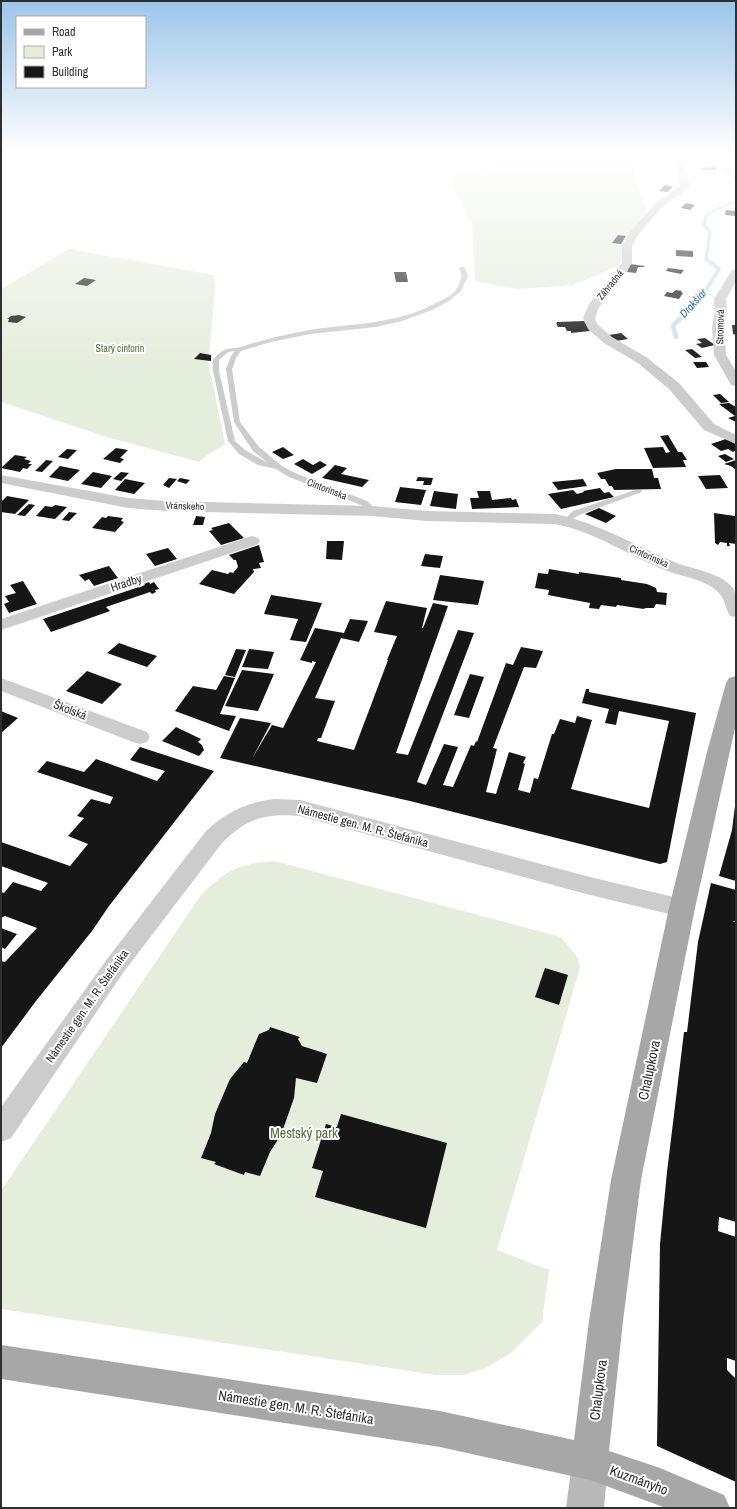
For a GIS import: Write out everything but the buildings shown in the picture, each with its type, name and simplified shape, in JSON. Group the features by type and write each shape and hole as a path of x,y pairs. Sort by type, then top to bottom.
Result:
{"main road":[{"name":"Chalupkova","path":"590,1462 606,1321 626,1180 682,908 718,752 736,682"},
{"name":"Námestie gen. M. R. Štefánika","path":"1,1362 440,1429 590,1462"},
{"path":"585,1508 590,1462"},
{"name":"Kuzmányho","path":"590,1462 660,1487 711,1508"}],"street":[{"name":"Záhradná","path":"641,225 627,246 627,263 624,268 592,306 589,318 592,326 608,340 642,360 674,386 709,426 736,440"},
{"name":"Stromová","path":"736,272 720,299 721,312 718,328 720,355 736,382"},
{"name":"Vránskeho","path":"1,479 128,503 166,506 372,511"},
{"name":"Cintorínska","path":"372,511 427,516 568,520 722,587 730,596 736,608"},
{"name":"Hradby","path":"1,625 252,541"},
{"name":"Školská","path":"1,684 140,737"},
{"name":"Námestie gen. M. R. Štefánika","path":"1,1128 115,966 214,837 226,825 254,810 269,807 300,808 590,886 682,908"}],"lane":[{"path":"279,468 261,463 242,452 230,437 216,371 216,360 224,352 230,349 239,350 270,340 303,333 376,325 407,317 435,306 459,290 464,276 462,268"},
{"name":"Cintorínska","path":"239,350 234,356 229,369 238,422 256,449 279,468 292,475 364,503 372,511"},
{"path":"568,520 576,513 638,492"}],"green space":[{"path":"472,225 639,225 618,266 573,285 517,289 475,281"},
{"name":"Starý cintorín","path":"69,249 214,275 215,290 209,355 211,355 211,361 208,361 225,444 199,462 103,436 1,402 1,289"},
{"name":"Mestský park","path":"274,861 561,937 578,958 580,968 497,1250 549,1270 542,1322 511,1353 486,1368 463,1375 436,1375 1,1309 1,1191 201,895 225,874 233,870 251,864"}],"waterway":[{"name":"Drakšiar","path":"695,303 704,293 719,269 706,259 710,232 704,225"},
{"name":"Drakšiar","path":"676,337 673,326 696,302"}]}
